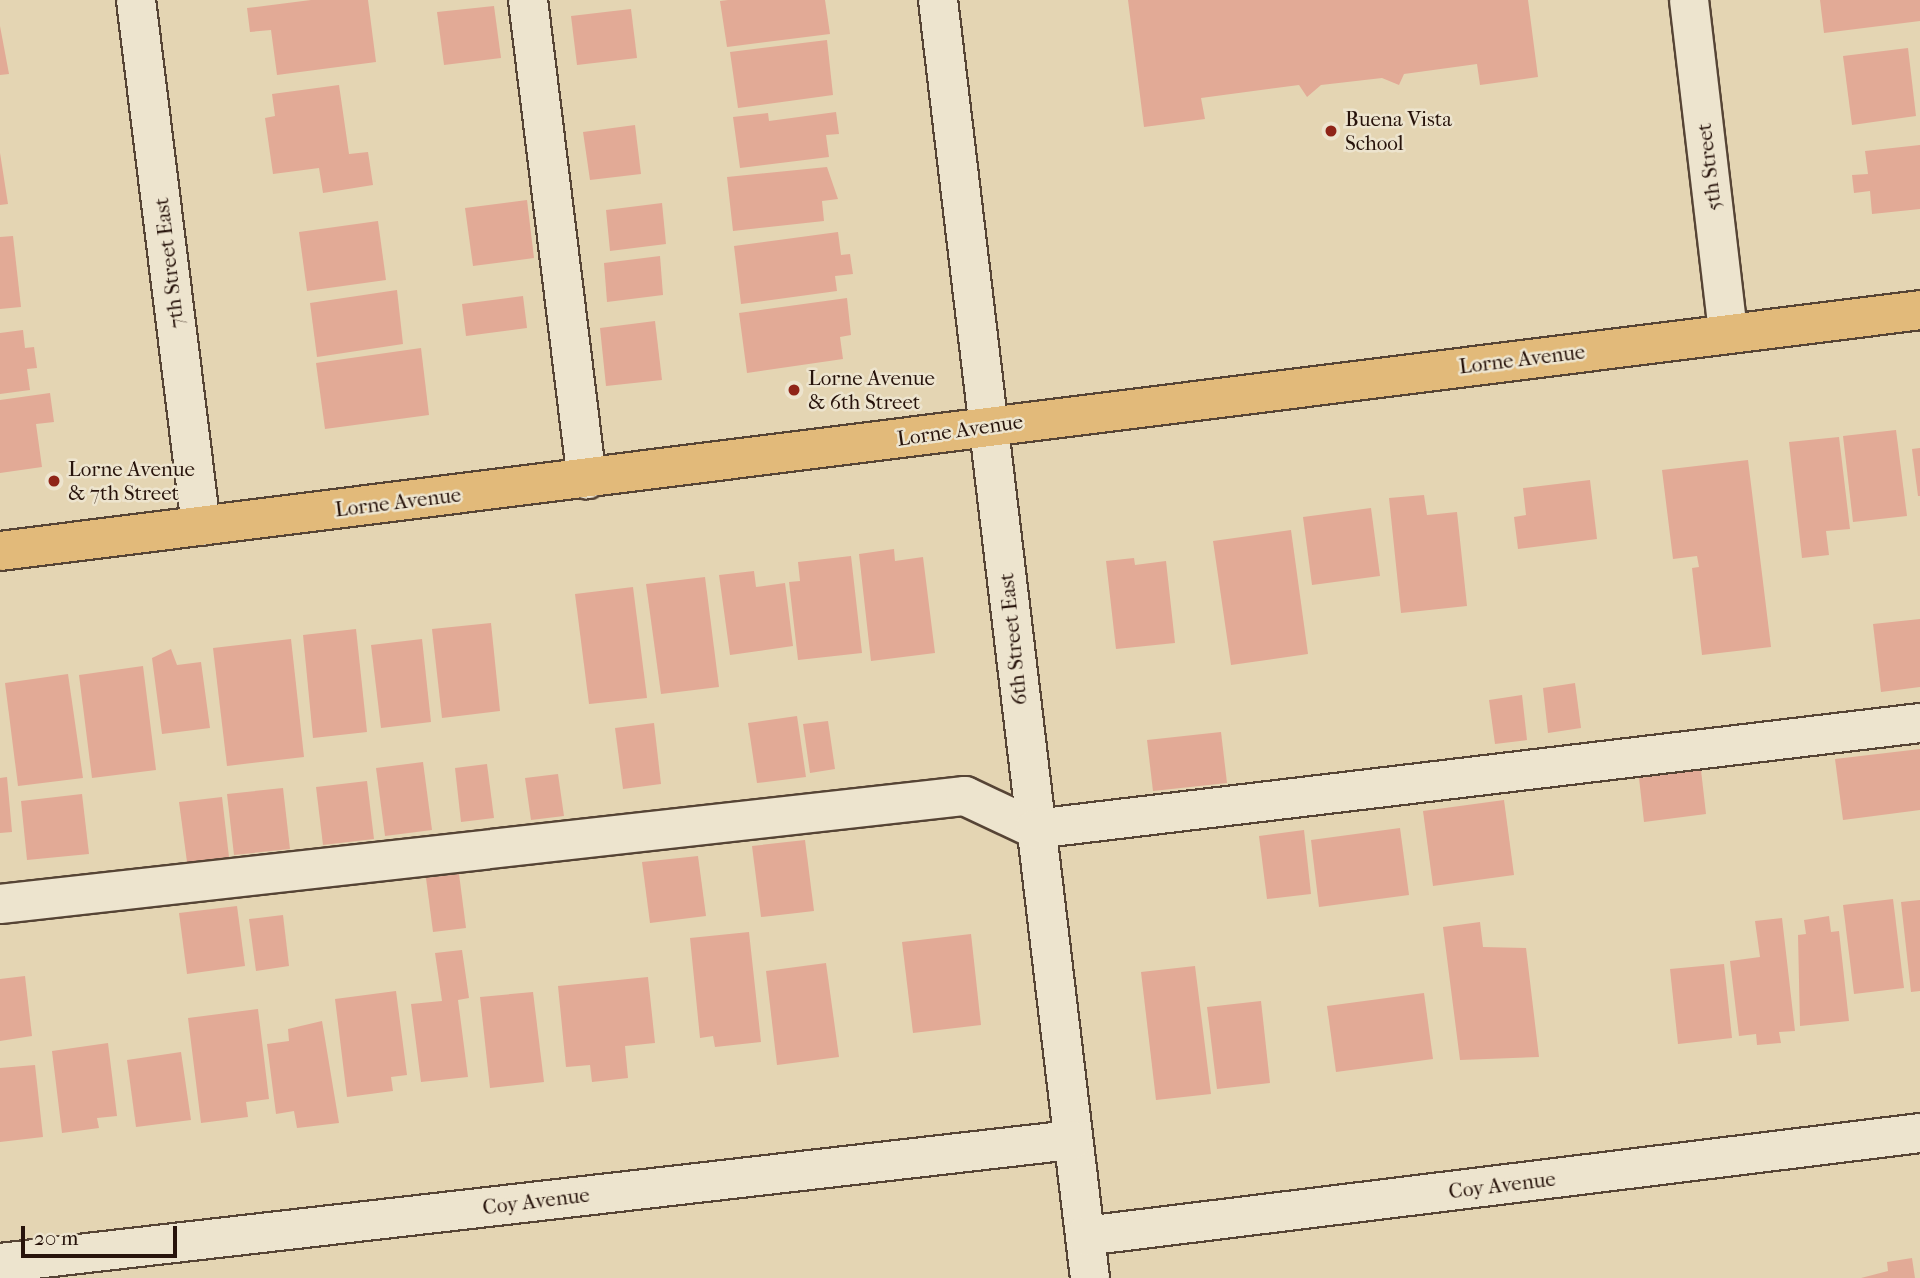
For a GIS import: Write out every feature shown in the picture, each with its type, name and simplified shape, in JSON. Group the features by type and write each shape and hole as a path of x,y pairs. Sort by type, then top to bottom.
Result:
{"main road":[{"name":"Lorne Avenue","path":"0,551 1920,310"}],"street":[{"name":"7th Street East","path":"136,0 201,526"},
{"path":"528,0 587,479"},
{"name":"6th Street East","path":"938,0 1090,1278"},
{"name":"5th Street","path":"1689,0 1728,333"},
{"path":"0,904 965,796 1035,829 1920,723"},
{"name":"Coy Avenue","path":"1085,1236 1920,1133"},
{"name":"Coy Avenue","path":"0,1263 1072,1140"}],"building":[{"path":"311,0 368,0 376,62 277,75 271,30 250,32 247,8"},
{"path":"825,0 830,34 727,47 720,1"},
{"path":"1128,0 1528,0 1538,77 1480,85 1477,64 1404,74 1399,85 1382,78 1321,85 1307,97 1299,85 1201,98 1205,119 1144,127"},
{"path":"1820,0 1920,0 1920,21 1824,33"},
{"path":"494,6 501,58 444,65 437,12"},
{"path":"631,9 637,58 577,65 571,16"},
{"path":"0,26 9,74 0,75"},
{"path":"827,40 833,95 738,108 730,52"},
{"path":"1908,48 1916,116 1852,125 1843,56"},
{"path":"339,85 349,154 368,152 373,185 323,193 319,168 273,174 265,118 275,116 272,94"},
{"path":"836,112 839,134 826,135 829,157 740,168 733,117 768,113 769,121"},
{"path":"635,125 641,174 590,180 583,132"},
{"path":"1920,145 1920,209 1872,214 1870,191 1854,193 1852,175 1868,174 1865,151"},
{"path":"0,153 8,204 0,205"},
{"path":"827,167 838,199 822,201 824,221 733,231 727,177"},
{"path":"527,200 534,258 473,266 465,208"},
{"path":"662,203 666,244 610,251 606,210"},
{"path":"378,221 386,280 307,291 299,232"},
{"path":"838,232 841,255 850,254 853,274 835,276 837,291 741,304 734,246"},
{"path":"13,236 21,307 0,309 0,237"},
{"path":"660,256 663,295 607,302 604,263"},
{"path":"397,290 403,344 317,357 310,303"},
{"path":"523,296 527,328 466,336 462,304"},
{"path":"847,298 851,335 840,337 843,359 747,373 739,313"},
{"path":"655,321 662,380 606,386 600,328"},
{"path":"23,330 25,348 34,347 37,368 27,369 30,390 0,394 0,333"},
{"path":"421,348 429,415 325,429 316,363"},
{"path":"50,393 54,422 36,424 42,467 0,473 0,400"},
{"path":"1896,430 1907,516 1853,522 1843,436"},
{"path":"1839,437 1850,529 1826,531 1829,555 1802,558 1789,442"},
{"path":"1920,448 1920,496 1918,496 1912,449"},
{"path":"1748,460 1771,647 1702,655 1692,568 1699,567 1697,556 1673,559 1662,470"},
{"path":"1590,480 1597,539 1518,549 1514,517 1526,515 1523,488"},
{"path":"1424,495 1427,515 1457,512 1467,606 1401,613 1389,498"},
{"path":"1371,508 1380,576 1312,585 1303,517"},
{"path":"1291,530 1308,654 1231,665 1213,541"},
{"path":"894,549 895,561 923,557 935,653 871,661 859,554"},
{"path":"851,556 862,653 798,660 789,582 800,581 798,562"},
{"path":"1134,558 1135,565 1166,561 1175,643 1116,649 1106,561"},
{"path":"754,571 756,587 785,583 793,646 730,655 719,575"},
{"path":"705,577 719,687 661,694 646,584"},
{"path":"633,587 647,698 589,704 575,594"},
{"path":"1920,619 1920,687 1881,692 1873,624"},
{"path":"491,623 500,711 442,718 432,629"},
{"path":"356,629 367,732 313,738 303,635"},
{"path":"291,639 304,757 227,766 213,648"},
{"path":"422,639 431,722 381,728 371,645"},
{"path":"171,649 177,665 201,662 210,728 162,734 152,658"},
{"path":"143,666 156,770 92,778 79,675"},
{"path":"68,674 83,778 18,786 5,683"},
{"path":"1575,683 1581,728 1548,733 1543,688"},
{"path":"1522,695 1527,740 1495,744 1489,700"},
{"path":"797,716 806,777 757,783 748,723"},
{"path":"828,721 835,769 810,773 803,724"},
{"path":"654,723 661,784 623,789 615,728"},
{"path":"1221,732 1227,783 1153,791 1147,740"},
{"path":"1920,749 1920,810 1843,820 1835,759"},
{"path":"423,762 432,830 385,836 376,768"},
{"path":"487,764 494,818 461,822 455,768"},
{"path":"1701,770 1706,814 1644,822 1639,778"},
{"path":"558,774 564,816 531,820 525,778"},
{"path":"7,777 12,832 0,833 0,778"},
{"path":"367,781 374,839 323,845 316,787"},
{"path":"283,788 290,849 234,855 227,794"},
{"path":"82,794 89,854 27,860 21,801"},
{"path":"222,797 229,857 187,862 179,802"},
{"path":"1504,800 1514,875 1433,886 1423,811"},
{"path":"1400,828 1409,895 1319,907 1311,840"},
{"path":"1304,830 1311,894 1267,899 1259,836"},
{"path":"805,840 814,911 761,917 752,846"},
{"path":"698,856 706,916 650,923 642,862"},
{"path":"459,874 466,928 433,932 426,878"},
{"path":"1893,899 1904,988 1854,994 1843,905"},
{"path":"1920,900 1920,991 1911,992 1901,902"},
{"path":"237,906 245,966 187,974 179,913"},
{"path":"283,915 289,966 256,971 249,919"},
{"path":"1829,916 1831,932 1839,931 1849,1021 1800,1026 1798,935 1806,934 1804,920"},
{"path":"1782,918 1795,1031 1779,1032 1781,1043 1757,1045 1756,1034 1739,1036 1730,961 1760,957 1755,921"},
{"path":"1480,922 1483,947 1526,948 1539,1057 1460,1060 1443,927"},
{"path":"749,932 761,1042 715,1047 713,1036 700,1038 690,938"},
{"path":"971,934 981,1025 913,1033 902,942"},
{"path":"462,950 469,998 458,1000 468,1077 421,1082 411,1004 442,1001 435,953"},
{"path":"826,963 839,1057 777,1065 766,971"},
{"path":"1724,964 1732,1038 1678,1044 1670,969"},
{"path":"1195,966 1211,1094 1156,1100 1141,972"},
{"path":"25,976 32,1036 0,1041 0,979"},
{"path":"648,977 655,1043 625,1046 628,1078 592,1082 590,1065 566,1067 558,986"},
{"path":"396,991 407,1075 391,1077 393,1091 347,1097 335,999"},
{"path":"533,992 544,1082 490,1088 480,997"},
{"path":"1424,993 1433,1059 1336,1072 1327,1006"},
{"path":"1261,1001 1270,1083 1217,1089 1207,1007"},
{"path":"258,1009 269,1099 246,1102 248,1117 201,1123 188,1018"},
{"path":"322,1021 339,1123 297,1128 294,1111 276,1114 267,1044 289,1041 288,1029"},
{"path":"108,1043 117,1116 97,1118 99,1128 62,1133 52,1051"},
{"path":"181,1052 191,1120 136,1127 127,1060"},
{"path":"35,1065 43,1137 0,1142 0,1068"},
{"path":"1912,1258 1915,1278 1861,1278 1888,1271 1887,1262"}],"place":[{"name":"Buena Vista School","path":"1331,131"},
{"name":"Lorne Avenue & 6th Street","path":"794,390"},
{"name":"Lorne Avenue & 7th Street","path":"54,481"}]}
